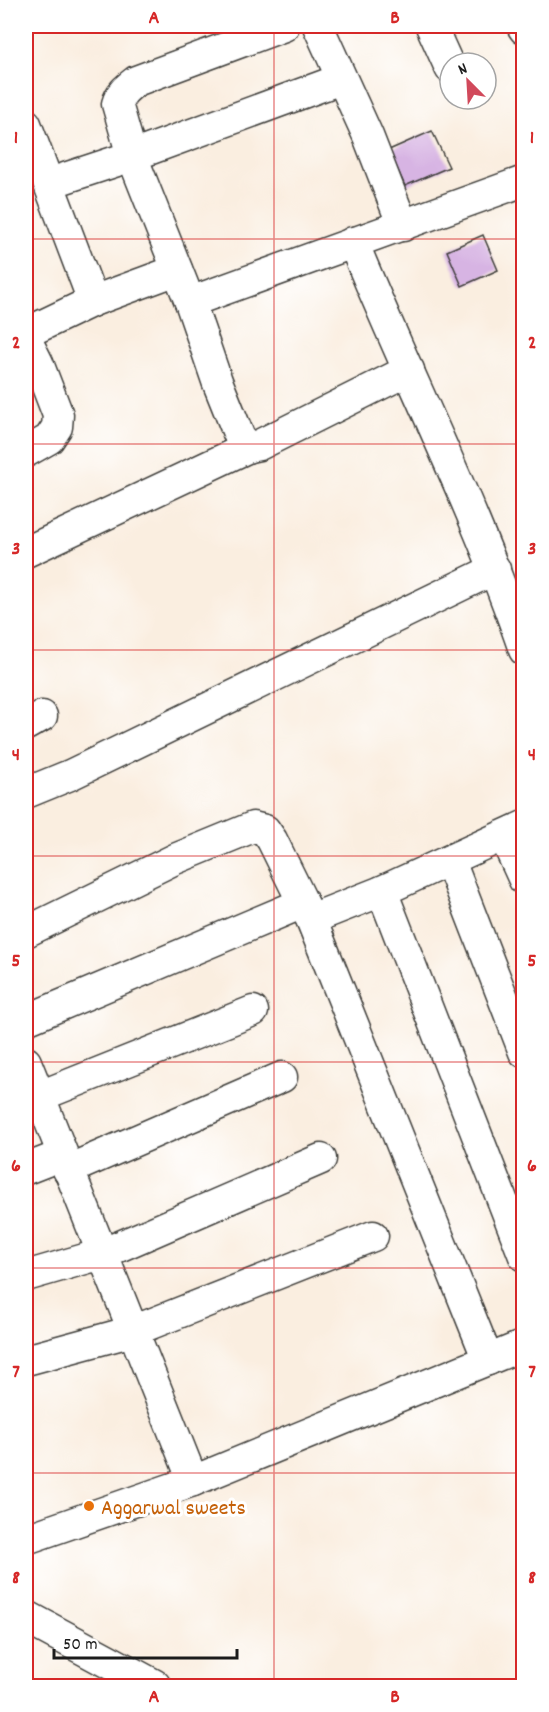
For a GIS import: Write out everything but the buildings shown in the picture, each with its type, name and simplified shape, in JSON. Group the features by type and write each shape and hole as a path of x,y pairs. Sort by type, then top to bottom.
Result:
{"street":[{"path":"249,447 242,443 238,434 202,341 190,302 132,156 117,104 119,96 136,81 284,26"},
{"path":"318,26 368,136 403,226"},
{"path":"431,26 442,51"},
{"path":"50,183 132,156 341,79"},
{"path":"26,124 93,301"},
{"path":"190,302 524,182"},
{"path":"353,242 495,569 524,650"},
{"path":"26,333 93,301 177,270"},
{"path":"26,339 58,415 57,427 49,439 26,452"},
{"path":"26,552 249,447 259,445 409,370"},
{"path":"27,789 70,775 495,569"},
{"path":"26,933 175,860 253,827 265,830 307,911 488,1360"},
{"path":"26,1020 307,911 382,891 514,831 524,880"},
{"path":"450,861 524,1053"},
{"path":"382,891 524,1256"},
{"path":"40,1096 253,1011"},
{"path":"26,1062 193,1481"},
{"path":"26,1169 65,1162 282,1077"},
{"path":"26,1276 102,1254 321,1159"},
{"path":"26,1360 133,1331 373,1236"},
{"path":"26,1539 193,1481 524,1345"},
{"path":"26,1617 154,1686"}],"place":[{"name":"Aggarwal sweets","path":"89,1506"}]}
